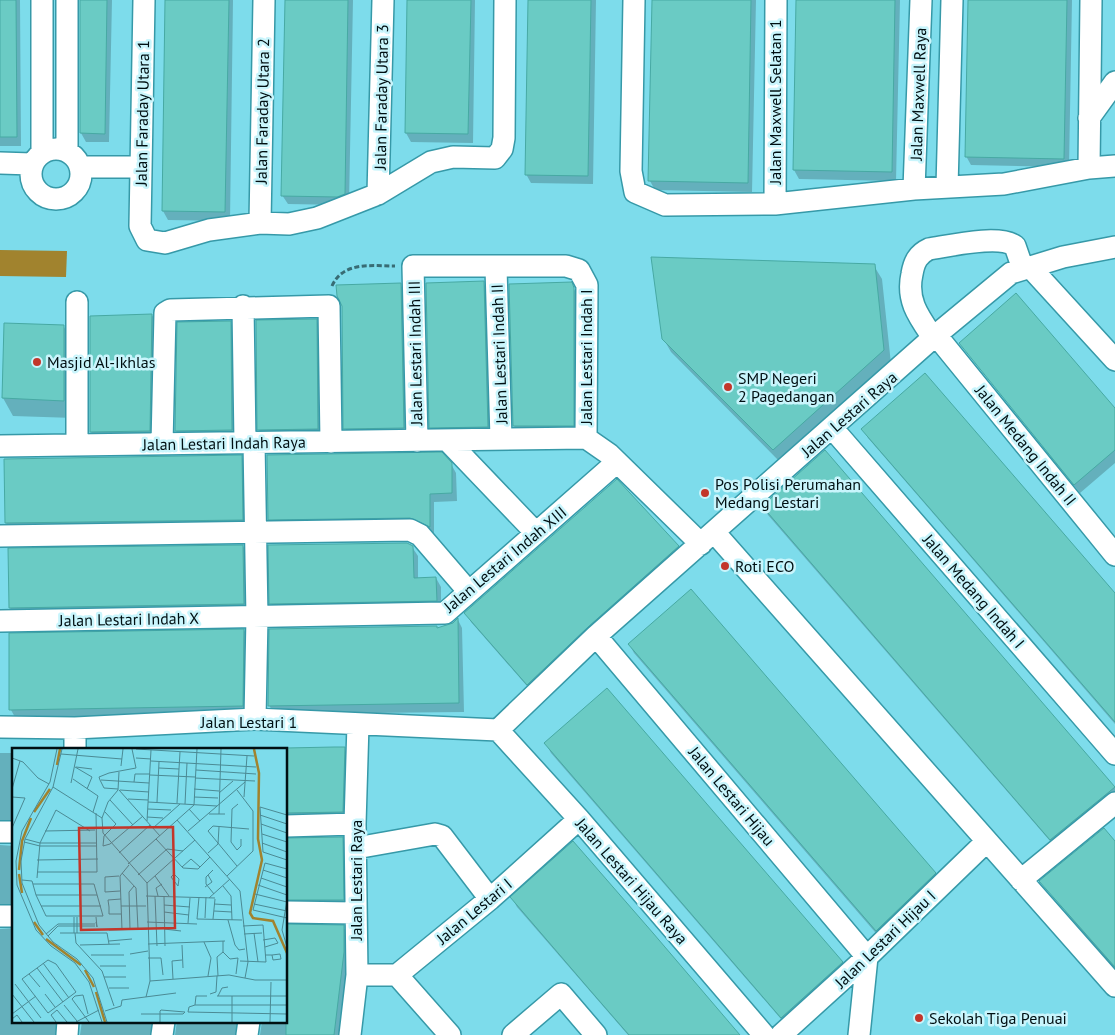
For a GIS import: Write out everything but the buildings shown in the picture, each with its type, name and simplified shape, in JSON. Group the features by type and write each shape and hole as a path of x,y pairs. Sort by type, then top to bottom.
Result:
{"street":[{"path":"0,163 37,159 54,148 67,151 75,158 80,167 79,183 69,196 54,199 40,194 31,180 37,159 42,0"},
{"path":"67,0 67,151"},
{"name":"Jalan Faraday Utara 1","path":"144,0 140,226 147,240 165,243 209,230 260,222"},
{"name":"Jalan Faraday Utara 2","path":"260,222 264,0"},
{"name":"Jalan Faraday Utara 3","path":"378,194 383,0"},
{"path":"260,222 289,224 318,218 378,194 431,162 454,157 495,158 502,149 504,138 506,0"},
{"path":"634,0 630,170 635,192 665,205 775,204 914,188 1004,184 1090,168 1115,166"},
{"name":"Jalan Maxwell Selatan 1","path":"775,204 776,0"},
{"name":"Jalan Maxwell Raya","path":"914,188 921,0"},
{"name":"Jalan Maxwell Raya","path":"947,187 952,0"},
{"path":"1090,168 1091,0"},
{"path":"1089,118 1115,82"},
{"path":"80,167 140,167"},
{"name":"Jalan Medang Indah II","path":"1026,268 1015,246 1007,243 993,241 929,249 921,253 913,269 909,286 910,299 935,337 1115,555"},
{"name":"Jalan Lestari Raya","path":"498,730 596,636 833,429 935,337 1011,273 1062,257 1115,247"},
{"path":"413,266 496,268"},
{"name":"Jalan Lestari Indah III","path":"413,266 417,440"},
{"name":"Jalan Lestari Indah I","path":"496,268 566,266 579,270 584,275 587,285 586,438"},
{"name":"Jalan Lestari Indah II","path":"496,268 501,439"},
{"path":"1026,268 1115,360"},
{"path":"77,302 77,445"},
{"path":"243,306 256,531 255,719"},
{"path":"162,444 165,313 170,310 243,306 329,306 331,442"},
{"name":"Jalan Medang Indah I","path":"833,429 1115,754"},
{"path":"586,438 618,462 708,538 986,841 1115,986"},
{"name":"Jalan Lestari Indah Raya","path":"0,446 586,438"},
{"path":"447,440 536,534"},
{"name":"Jalan Lestari Indah XIII","path":"257,617 440,614 447,612 618,462"},
{"path":"0,536 256,531 416,531 469,592"},
{"name":"Jalan Lestari Indah X","path":"0,621 257,617"},
{"name":"Jalan Lestari Hijau","path":"596,636 867,957"},
{"name":"Jalan Lestari 1","path":"0,727 75,728 255,719 498,730"},
{"name":"Jalan Lestari Raya","path":"350,1035 357,975 355,824 358,724"},
{"path":"75,728 75,748"},
{"name":"Jalan Lestari Hijau Raya","path":"498,730 579,819 764,1035"},
{"path":"1021,880 1112,812"},
{"name":"Jalan Lestari I","path":"397,974 490,899 579,819"},
{"path":"288,826 355,824"},
{"path":"356,848 435,834 442,836 490,899"},
{"name":"Jalan Lestari Hijau I","path":"781,1035 867,957 986,841"},
{"path":"288,912 356,913"},
{"path":"859,1035 867,957"},
{"path":"357,975 397,974 450,1035"},
{"path":"513,1035 561,994 596,1035"},
{"path":"67,1035 68,1022"},
{"path":"162,1035 164,1022"},
{"path":"247,1035 249,1022"}],"path":[{"path":"329,306 332,284 338,275 348,268 413,266"}],"shaded area":[{"path":"0,250 67,251 66,277 0,276"}],"place":[{"name":"Masjid Al-Ikhlas","path":"37,362"},
{"name":"SMP Negeri 2 Pagedangan","path":"728,387"},
{"name":"Pos Polisi Perumahan Medang Lestari","path":"705,493"},
{"name":"Roti ECO","path":"725,566"},
{"name":"Sekolah Tiga Penuai","path":"919,1018"}]}
